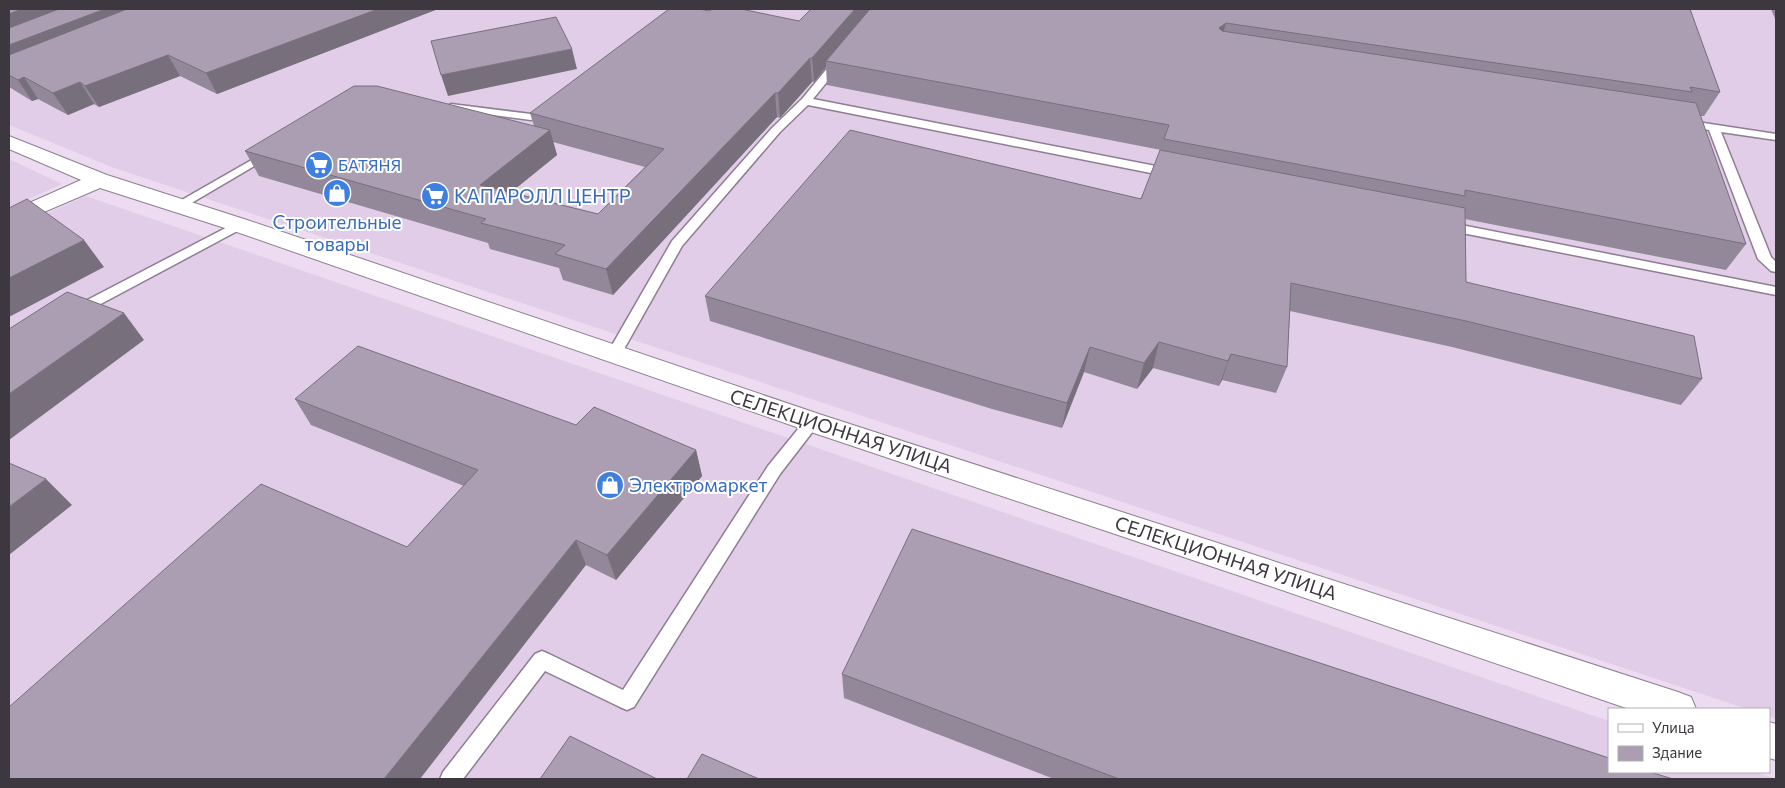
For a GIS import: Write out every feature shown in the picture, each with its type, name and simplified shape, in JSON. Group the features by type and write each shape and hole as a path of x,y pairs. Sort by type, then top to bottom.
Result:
{"street":[{"name":"СЕЛЕКЦИОННАЯ УЛИЦА","path":"9,142 100,180 239,225 812,422 1264,570 1675,708"},
{"path":"9,220 100,180"}],"lane":[{"path":"614,354 677,244 776,130 806,102 843,56"},
{"path":"806,102 1178,174"},
{"path":"436,106 531,117"},
{"path":"1674,121 1776,137"},
{"path":"1713,127 1765,258 1776,268"},
{"path":"180,205 279,147"},
{"path":"1433,224 1776,291"},
{"path":"61,320 239,225"},
{"path":"450,779 542,660 626,701 774,470 812,422"}],"shaded area":[{"path":"109,9 1776,9 1776,719 1770,716 1770,708 1744,708 114,168 9,125 9,52"},
{"path":"9,159 62,184 9,208"},
{"path":"86,196 1608,721 1608,773 1759,773 1776,779 9,779 9,230"}],"building":[{"path":"9,9 22,9 9,14"},
{"path":"59,9 105,9 9,45 9,28"},
{"path":"127,9 378,9 206,73 168,55 85,86 80,82 53,93 24,77 18,80 9,75 9,55"},
{"path":"669,9 700,9 709,11 712,9 741,9 799,21 811,9 855,9 812,58 778,93 775,93 606,269 555,254 565,245 481,223 486,219 245,151 354,86 377,86 550,130 480,185 598,214 664,149 530,113"},
{"path":"870,9 1690,9 1720,92 1690,87 1692,92 1226,23 1219,28 1222,31 1696,103 1746,244 1465,190 1465,196 1164,139 1169,125 826,61"},
{"path":"556,17 572,49 441,75 431,41"},
{"path":"850,130 1141,199 1160,150 1465,208 1466,282 1694,336 1702,379 1466,321 1291,283 1287,367 1231,354 1228,361 1159,342 1144,363 1090,347 1067,403 705,296"},
{"path":"27,199 84,240 9,278 9,208"},
{"path":"67,292 124,313 9,394 9,329"},
{"path":"358,346 576,425 594,407 696,450 607,555 576,540 384,779 9,779 9,707 261,484 407,547 478,470 295,399"},
{"path":"9,463 46,479 9,507"},
{"path":"912,529 1608,758 1608,773 1653,773 1673,779 1119,779 842,674"},
{"path":"570,736 657,779 540,779"},
{"path":"702,754 759,779 687,779"}],"place":[{"name":"БАТЯНЯ","path":"319,165"},
{"name":"Строительные товары","path":"337,193"},
{"name":"КАПАРОЛЛ ЦЕНТР","path":"435,196"},
{"name":"Электромаркет","path":"610,485"}]}
